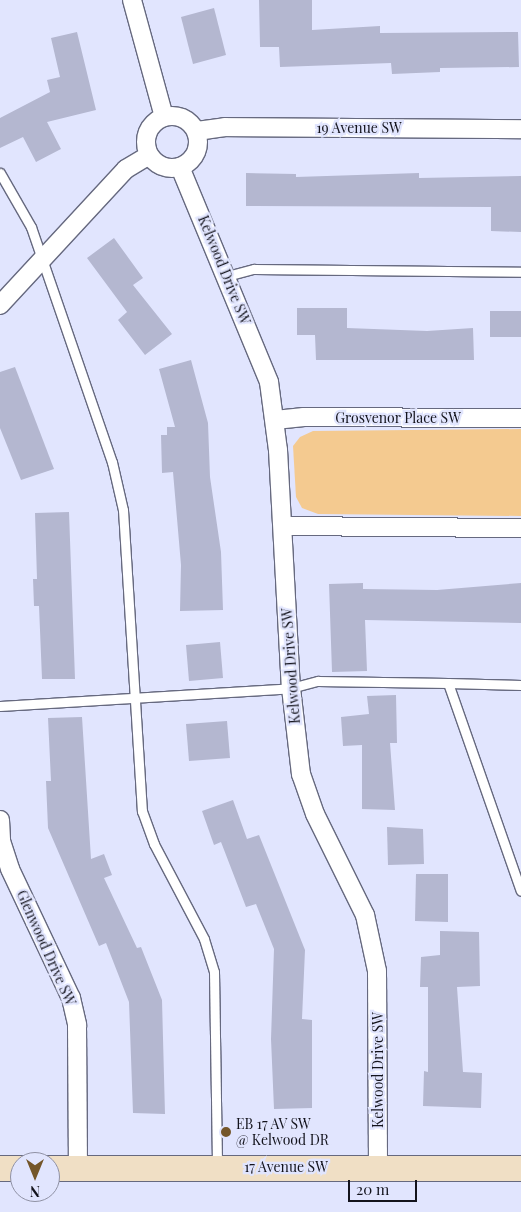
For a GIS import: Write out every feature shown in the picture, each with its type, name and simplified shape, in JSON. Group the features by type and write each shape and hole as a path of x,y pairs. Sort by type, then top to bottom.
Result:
{"main road":[{"name":"17 Avenue SW","path":"60,1168 521,1168"}],"street":[{"path":"132,0 164,117"},
{"path":"180,116 197,131 199,146 192,159 180,167 163,166 150,155 148,132 154,122 164,117 180,116"},
{"name":"19 Avenue SW","path":"197,131 225,127 521,129"},
{"path":"0,305 126,169 150,155"},
{"name":"Kelwood Drive SW","path":"180,167 227,276 269,382 275,420 283,526 291,688 301,774 315,814 365,915 377,971 378,1167"},
{"name":"Grosvenor Place SW","path":"275,420 304,417 521,418"},
{"path":"283,526 521,528"},
{"name":"Glenwood Drive SW","path":"0,820 2,841 10,869 71,998 77,1024 78,1168"}],"lane":[{"path":"0,174 32,226 112,462 123,510 142,811 154,844 204,939 214,972 217,1168"},
{"path":"227,276 254,269 521,272"},
{"path":"0,706 291,688 318,681 521,685"},
{"path":"448,684 521,891"}],"shaded area":[{"path":"521,429 521,516 318,514 302,508 296,497 293,446 300,437 313,431"}],"building":[{"path":"259,0 312,0 312,30 380,26 380,33 518,32 519,67 440,68 440,72 392,74 391,63 280,67 279,47 260,47"},
{"path":"214,8 226,55 193,64 181,17"},
{"path":"77,32 96,110 47,122 61,149 36,162 23,137 0,148 0,118 50,92 47,80 60,77 51,38"},
{"path":"246,173 296,174 296,177 419,173 419,178 521,176 521,232 491,231 491,207 246,206"},
{"path":"114,238 143,278 133,285 172,334 145,355 118,320 127,312 87,258"},
{"path":"297,308 347,308 347,328 427,331 473,328 474,360 316,360 315,335 297,335"},
{"path":"490,311 521,311 521,337 490,337"},
{"path":"191,360 208,423 210,477 221,552 223,610 180,611 181,565 173,472 162,473 161,435 167,435 167,427 175,427 159,369"},
{"path":"15,367 54,469 21,480 0,428 0,372"},
{"path":"69,512 75,679 42,679 39,606 34,606 33,579 37,579 35,513"},
{"path":"363,583 363,589 437,590 521,583 521,623 365,620 367,671 332,672 329,584"},
{"path":"220,642 223,678 189,681 186,645"},
{"path":"396,695 397,743 390,743 395,810 362,809 362,745 343,746 341,717 369,714 367,696"},
{"path":"82,717 91,859 104,854 112,875 104,878 137,948 141,947 162,1000 165,1114 133,1113 129,1002 106,943 99,946 48,828 46,781 51,781 48,718"},
{"path":"227,721 230,758 189,761 186,724"},
{"path":"233,800 247,839 259,835 305,950 302,1019 312,1020 312,1108 274,1109 271,1039 274,949 256,904 246,907 221,842 214,845 202,811"},
{"path":"387,827 423,829 424,864 388,865"},
{"path":"416,874 448,874 448,922 415,921"},
{"path":"440,931 479,932 480,986 457,987 463,1072 482,1073 481,1108 423,1106 424,1071 428,1072 428,987 420,987 421,957 440,955"}],"place":[{"name":"EB 17 AV SW @ Kelwood DR","path":"226,1132"}]}
